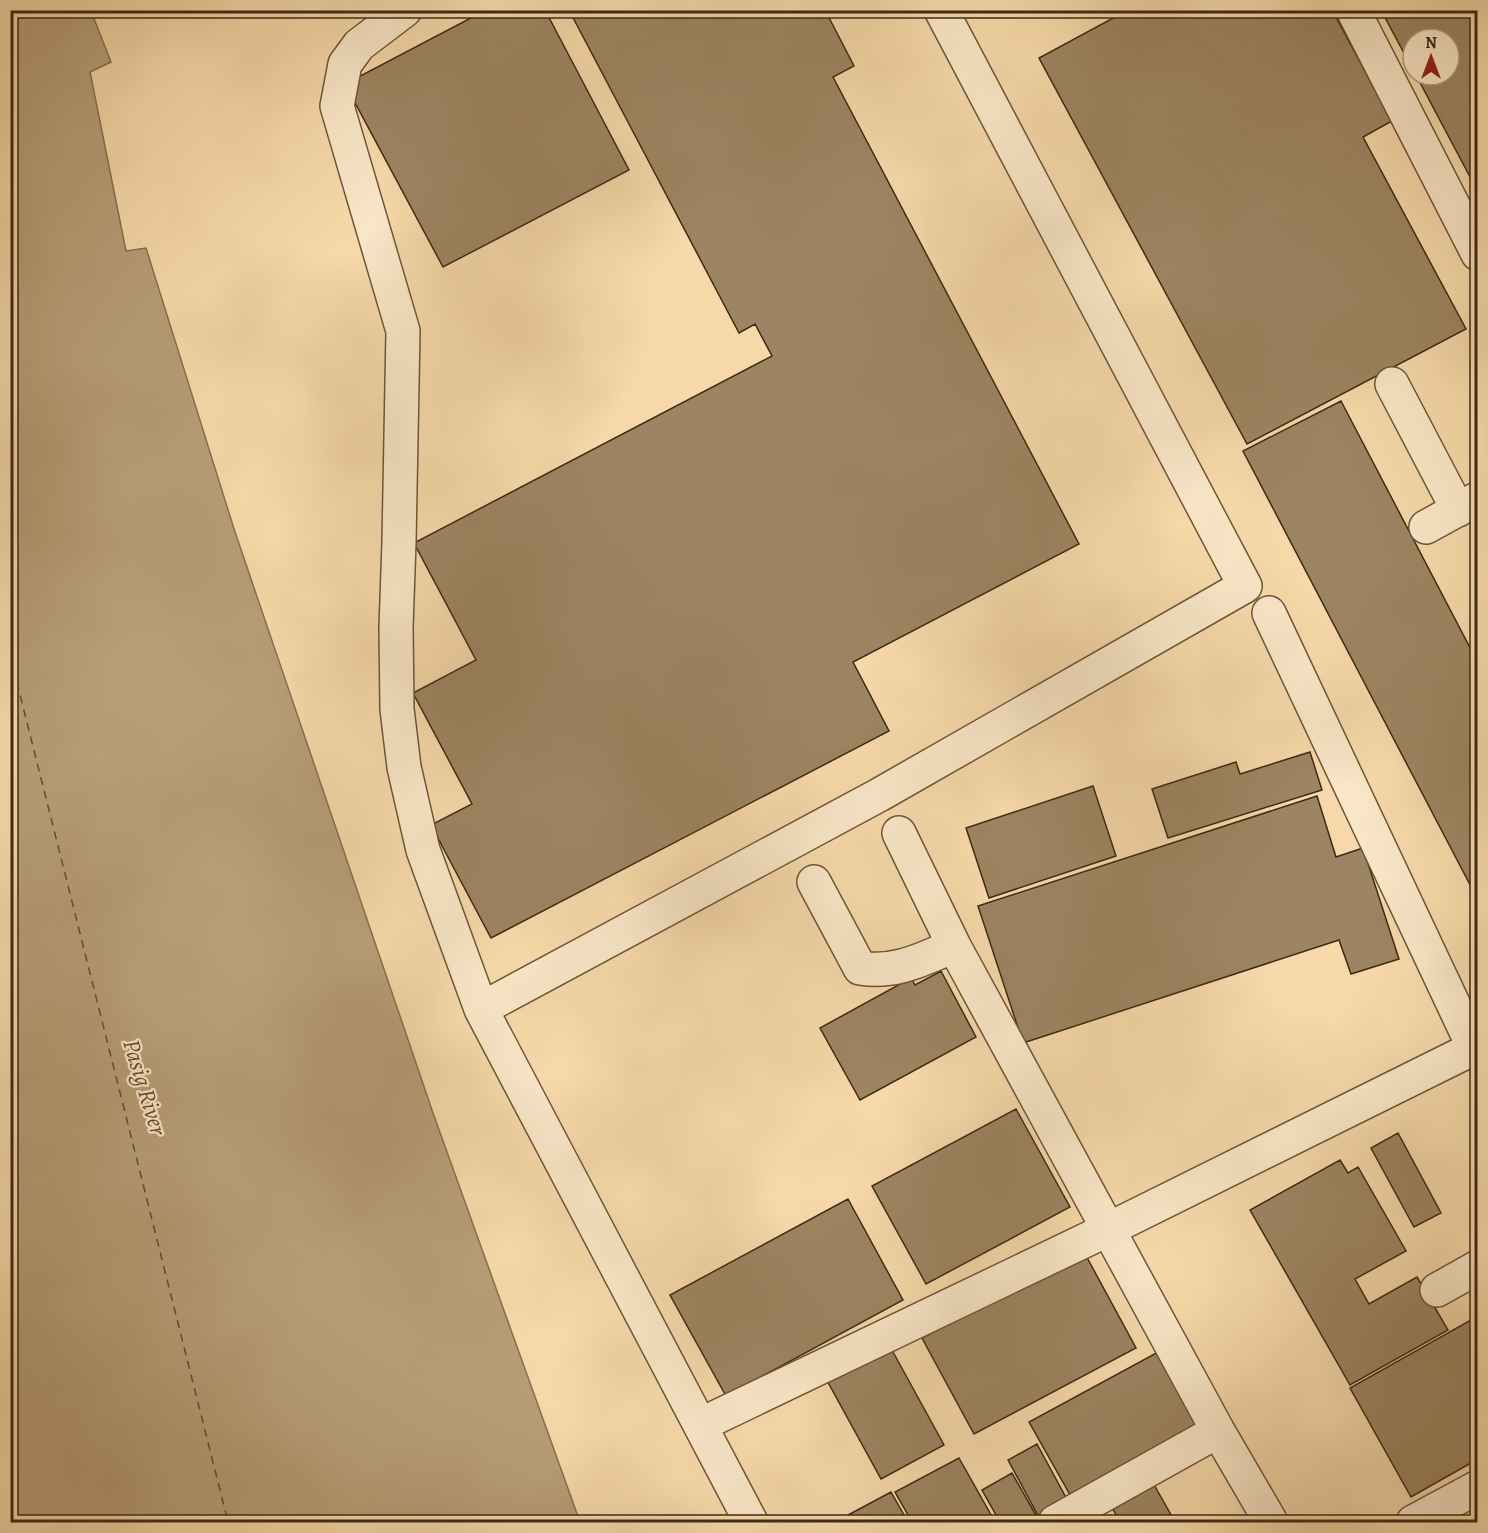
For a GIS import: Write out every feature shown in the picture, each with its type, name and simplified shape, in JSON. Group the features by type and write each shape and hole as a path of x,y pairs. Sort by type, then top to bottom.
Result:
{"lane":[{"path":"405,10 359,45 345,64 337,106 403,331 396,628 397,709 404,767 423,850 481,1009 751,1522"},
{"path":"481,1009 879,795 1245,585 941,10"},
{"path":"1353,10 1478,254"},
{"path":"1392,384 1468,504 1426,527"},
{"path":"700,1425 1109,1229 1474,1048 1269,613"},
{"path":"899,833 954,946 1218,1431 1271,1522"},
{"path":"814,882 860,968 877,971 900,968 954,946"},
{"path":"1437,1290 1478,1267"},
{"path":"1055,1522 1218,1431"},
{"path":"1413,1522 1478,1487"}],"water":[{"name":"Pasig River","path":"10,11 91,11 111,62 90,72 126,251 146,248 235,532 433,1113 580,1522 11,1522"}],"building":[{"path":"486,10 545,10 629,170 443,267 345,84"},
{"path":"569,10 825,10 854,66 833,77 1079,544 853,662 889,731 491,938 431,825 472,804 413,693 476,660 414,543 772,356 755,324 739,333"},
{"path":"1128,10 1332,10 1392,121 1363,137 1466,329 1247,444 1039,58"},
{"path":"1381,10 1478,10 1478,192 1422,87 1461,87 1461,27 1401,27 1401,48"},
{"path":"1341,401 1478,663 1478,900 1243,451"},
{"path":"1310,752 1322,790 1168,838 1152,789 1236,762 1240,774"},
{"path":"1093,786 1116,856 989,898 966,828"},
{"path":"1317,796 1336,857 1363,848 1399,959 1351,974 1339,940 1023,1043 978,906"},
{"path":"941,971 976,1037 860,1100 820,1028 911,978 915,985"},
{"path":"1016,1109 1070,1207 926,1284 872,1186"},
{"path":"1398,1133 1441,1213 1414,1227 1371,1148"},
{"path":"1340,1160 1348,1173 1358,1167 1406,1251 1355,1279 1369,1304 1417,1277 1448,1330 1350,1385 1250,1210"},
{"path":"848,1199 903,1300 726,1396 670,1295"},
{"path":"1084,1252 1136,1348 974,1434 922,1338"},
{"path":"1478,1316 1478,1459 1411,1497 1350,1388"},
{"path":"887,1341 944,1445 881,1479 824,1375"},
{"path":"1160,1351 1202,1429 1073,1500 1029,1422"},
{"path":"1037,1444 1070,1505 1041,1521 1008,1460"},
{"path":"959,1458 995,1522 912,1522 895,1492"},
{"path":"1012,1473 1038,1519 1032,1522 1000,1522 982,1490"},
{"path":"1152,1481 1175,1522 1120,1522 1110,1504"},
{"path":"891,1492 908,1522 835,1522"}],"ferry route":[{"path":"10,655 228,1522"}]}
